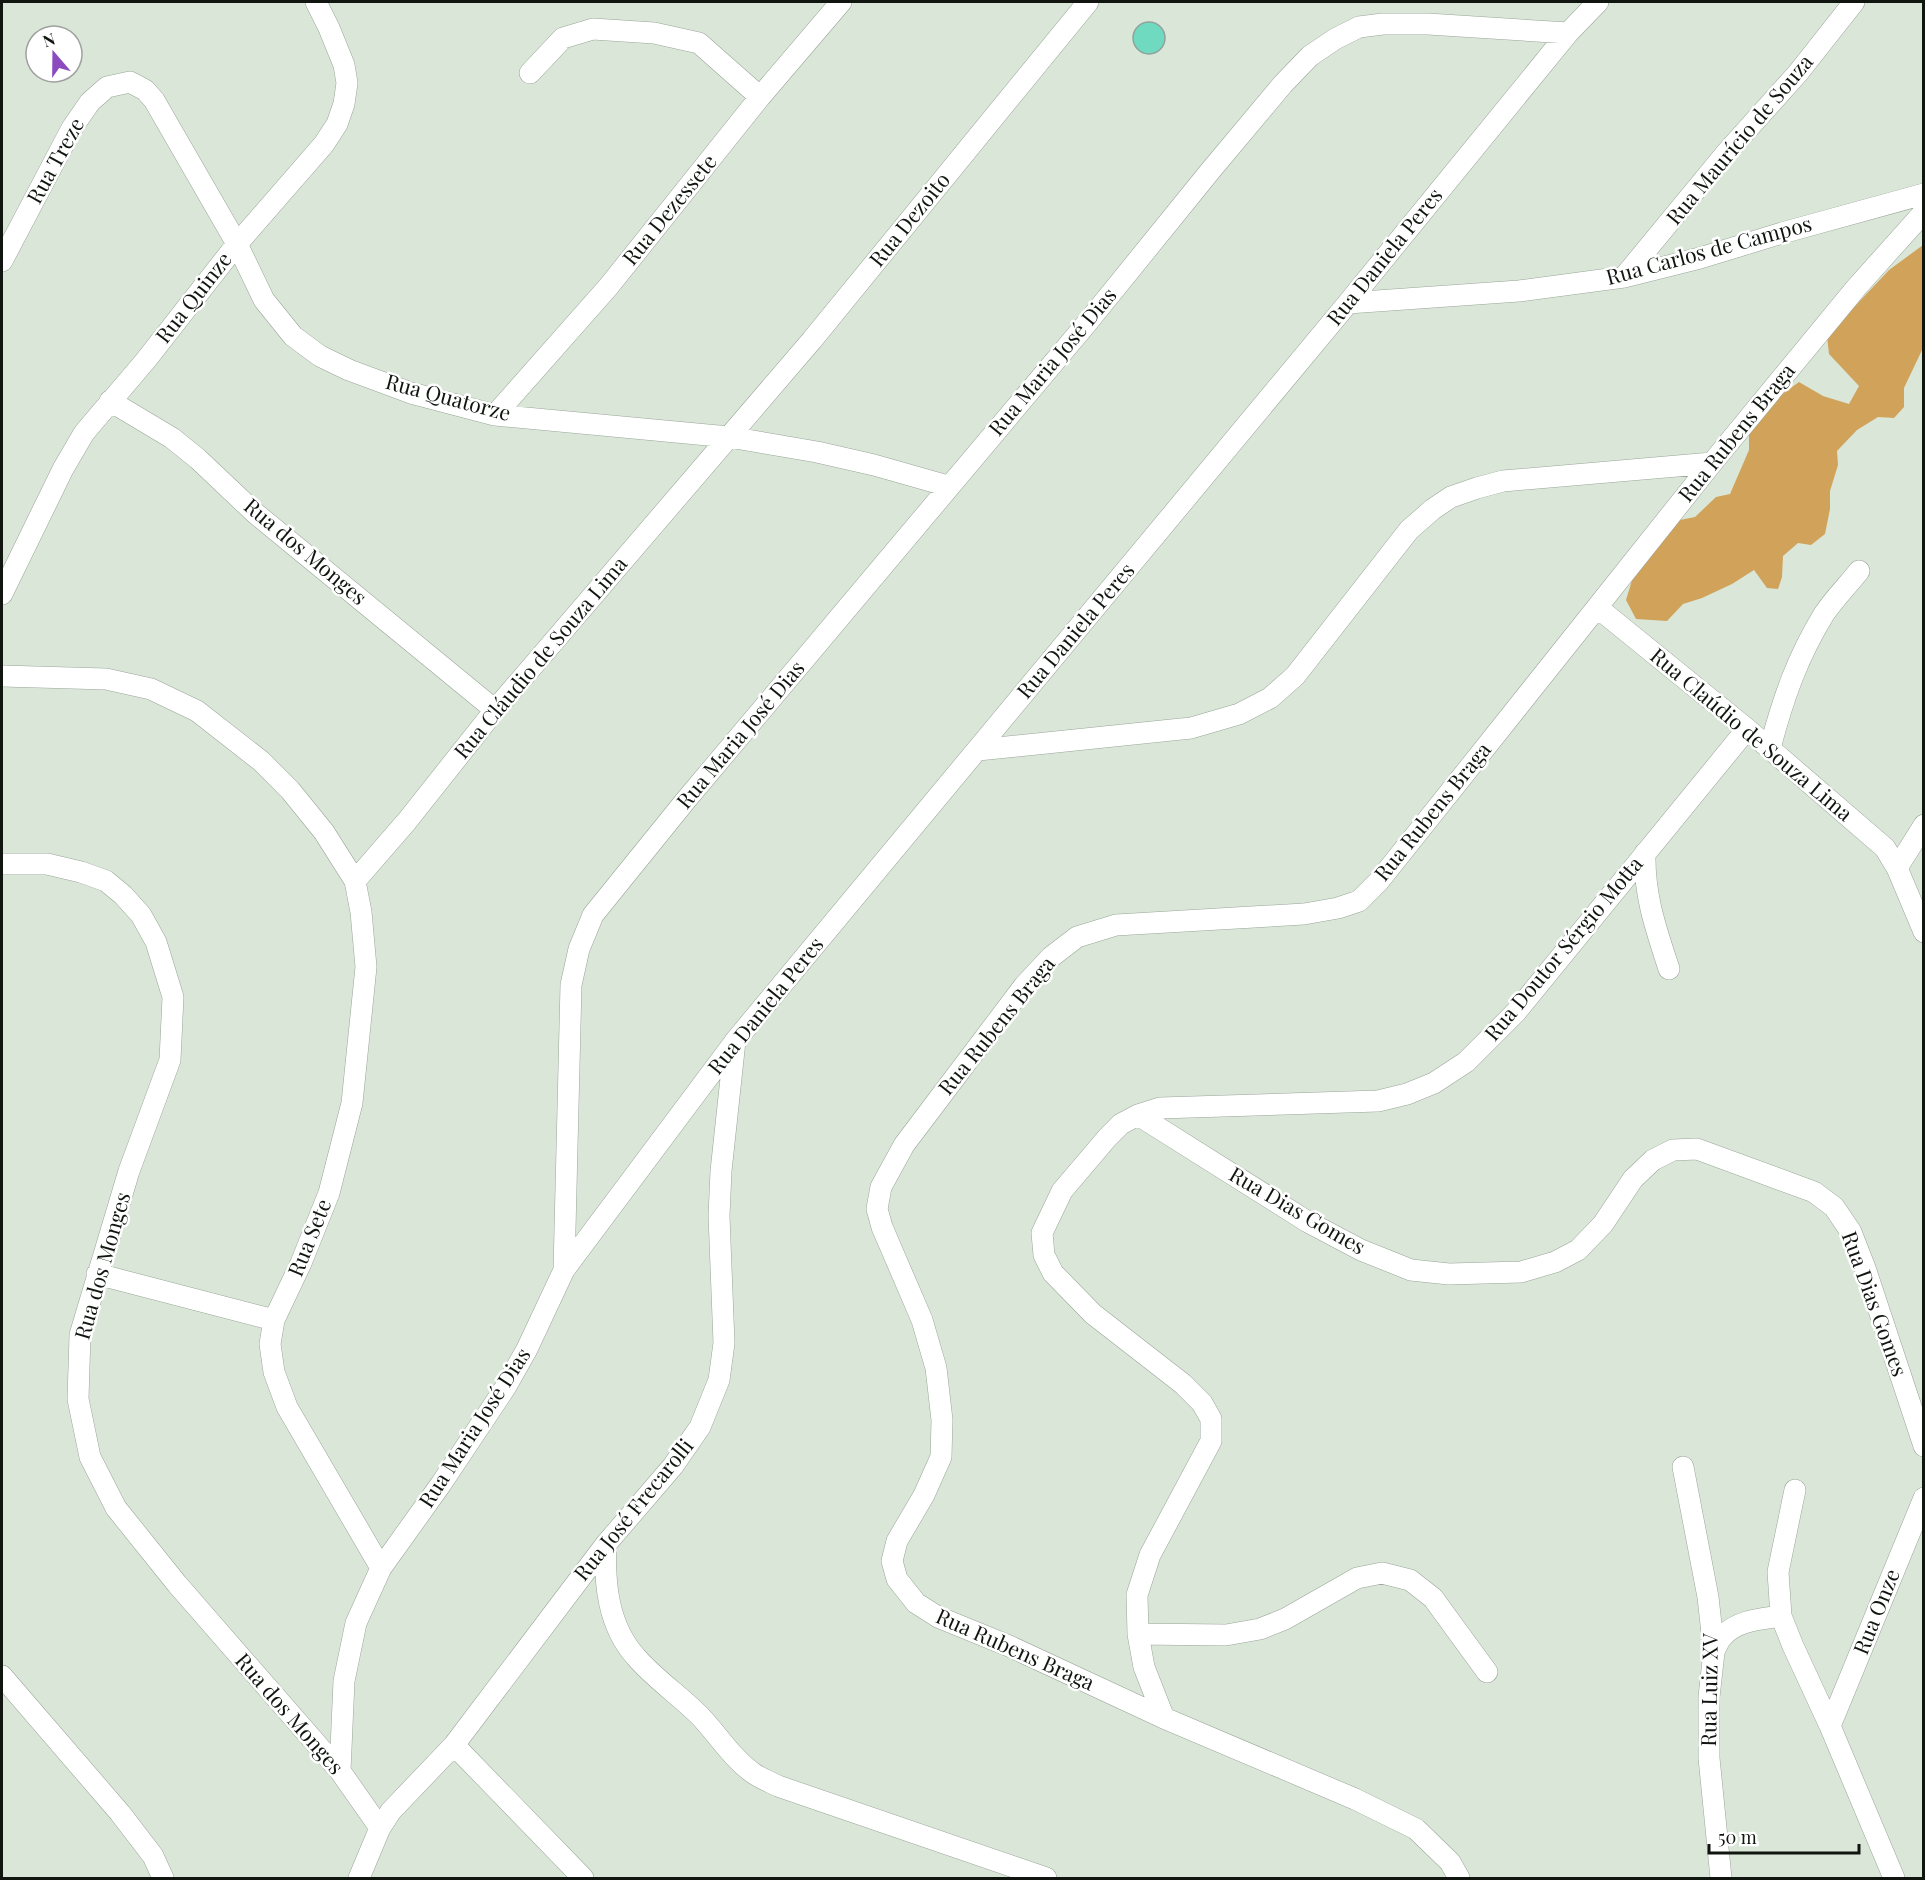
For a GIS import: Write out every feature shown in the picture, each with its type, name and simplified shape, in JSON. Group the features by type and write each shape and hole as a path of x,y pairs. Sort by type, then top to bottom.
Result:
{"street":[{"name":"Rua Quinze","path":"2,594 63,469 84,434 146,360 237,244 324,144 337,124 344,104 347,83 344,65 316,2"},
{"name":"Rua Dezessete","path":"495,415 609,286 760,97 841,2"},
{"name":"Rua Dezoito","path":"729,436 812,340 1088,2"},
{"name":"Rua Daniela Peres","path":"564,1270 736,1040 1348,303 1568,33 1598,2"},
{"name":"Rua Maurício de Souza","path":"1624,277 1727,152 1798,73 1854,2"},
{"name":"Rua Maria José Dias","path":"340,1771 344,1681 356,1623 381,1568 505,1388 527,1349 564,1270 571,986 579,949 593,915 948,486 1262,110 1310,56 1335,39 1359,27 1383,24 1428,24 1568,33"},
{"path":"530,72 563,38 593,29 654,33 699,44 760,97"},
{"name":"Rua Quatorze","path":"130,82 145,90 154,100 237,244 264,300 293,336 320,356 349,370 411,393 495,415 729,436 874,465 948,486"},
{"name":"Rua Treze","path":"2,261 72,128 90,102 107,87 130,82"},
{"name":"Rua Carlos de Campos","path":"1348,303 1519,291 1624,277 1700,258 1923,194"},
{"name":"Rua Rubens Braga","path":"1459,1878 1450,1862 1416,1829 1355,1799 1164,1718 1009,1646 938,1617 916,1603 897,1579 892,1561 897,1541 924,1495 941,1457 942,1420 936,1368 922,1320 882,1227 877,1209 881,1187 904,1145 1024,986 1051,957 1077,937 1116,925 1304,914 1338,908 1359,901 1379,881 1712,463 1856,288 1923,212"},
{"name":"Rua dos Monges","path":"110,401 172,438 198,459 255,513 495,710"},
{"name":"Rua Cláudio de Souza Lima","path":"355,881 407,821 495,710 729,436"},
{"path":"978,750 1191,728 1239,714 1270,698 1295,676 1409,530 1451,497 1503,481 1712,463"},
{"path":"1770,748 1782,701 1800,656 1826,612 1859,571"},
{"name":"Rua Claúdio de Souza Lima","path":"1598,608 1770,748 1886,848 1897,868 1923,932"},
{"path":"2,676 106,678 151,689 197,711 261,761 290,790 324,832 355,881"},
{"name":"Rua Doutor Sérgio Motta","path":"1164,1718 1144,1667 1138,1634 1137,1595 1150,1555 1211,1441 1211,1419 1202,1403 1183,1384 1093,1314 1053,1273 1044,1255 1042,1233 1062,1191 1120,1124 1138,1115 1160,1108 1378,1101 1407,1094 1434,1083 1466,1062 1516,1012 1747,729"},
{"path":"1897,868 1923,825"},
{"path":"1645,854 1644,876 1648,900 1669,969"},
{"name":"Rua dos Monges","path":"2,864 47,864 106,881 123,895 141,915 156,942 173,997 170,1060 129,1171 80,1335 78,1399 90,1457 116,1508 129,1525 177,1584 340,1771 380,1828"},
{"name":"Rua Sete","path":"355,881 361,912 366,966 352,1103 329,1193 301,1263 274,1320 270,1344 274,1372 287,1407 381,1568"},
{"name":"Rua José Frecarolli","path":"359,1878 380,1828 391,1811 454,1745 606,1544 673,1466 700,1426 719,1380 724,1343 719,1216 721,1171 736,1040"},
{"name":"Rua Dias Gomes","path":"1138,1115 1308,1222 1361,1250 1411,1270 1449,1274 1521,1272 1555,1262 1578,1250 1603,1224 1633,1179 1653,1160 1673,1150 1698,1149 1814,1192 1834,1207 1851,1232 1923,1446"},
{"path":"97,1274 274,1320"},
{"name":"Rua Luiz XV","path":"1683,1467 1708,1597 1714,1652 1709,1696 1709,1758 1721,1878"},
{"path":"1794,1490 1778,1572 1781,1616 1894,1878"},
{"name":"Rua Onze","path":"1830,1726 1923,1498"},
{"path":"606,1544 604,1574 607,1597 618,1630 634,1655 692,1708 754,1774 778,1786 1005,1870 1046,1878"},
{"path":"1138,1634 1227,1635 1260,1629 1285,1619 1357,1578 1382,1573 1410,1581 1433,1598 1487,1672"},
{"path":"1714,1652 1723,1636 1735,1627 1751,1621 1781,1616"},
{"path":"2,1676 120,1813 153,1857 163,1878"},
{"path":"454,1745 583,1878"}],"shaded area":[{"path":"1923,245 1923,348 1904,388 1904,407 1894,418 1878,417 1857,430 1837,451 1838,465 1830,491 1830,509 1825,534 1811,545 1798,543 1783,556 1782,577 1778,589 1767,588 1754,570 1732,584 1683,604 1667,621 1636,619 1626,600 1633,577 1680,520 1695,517 1716,497 1730,494 1749,450 1749,434 1778,397 1799,382 1823,396 1849,404 1859,386 1829,354 1827,336 1889,270"}],"building":[{"path":"1149,22 1160,27 1165,38 1160,49 1149,54 1138,49 1133,38 1138,27"}]}
